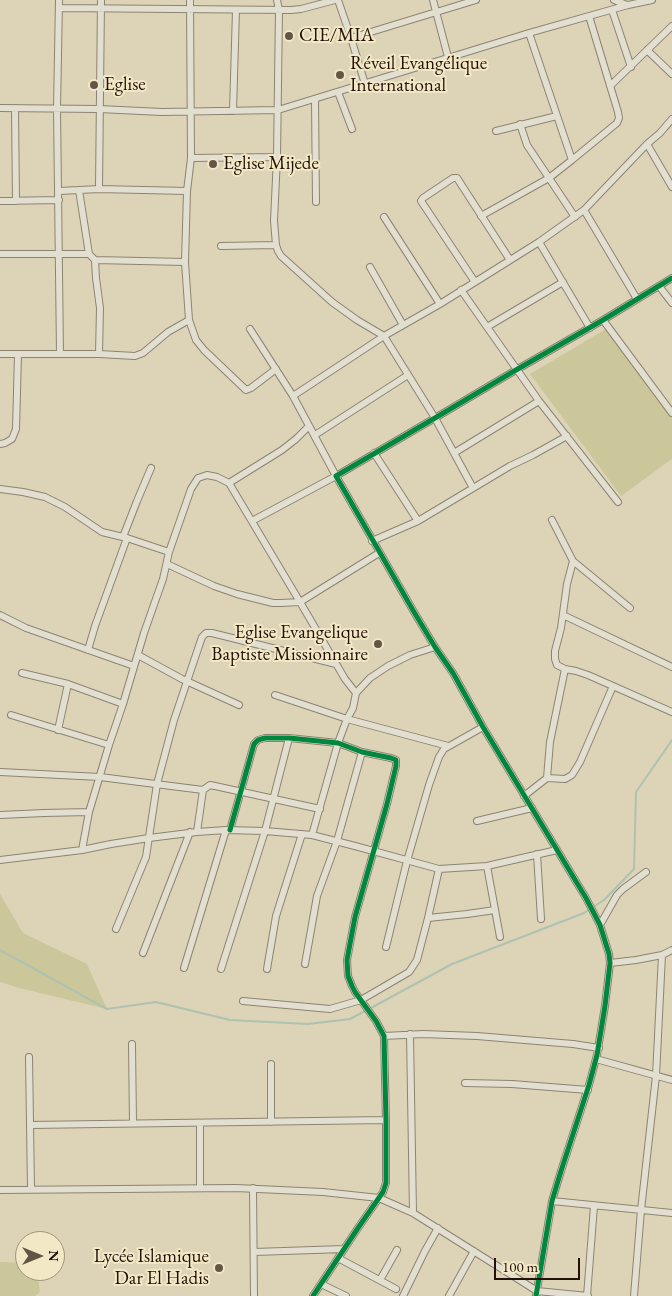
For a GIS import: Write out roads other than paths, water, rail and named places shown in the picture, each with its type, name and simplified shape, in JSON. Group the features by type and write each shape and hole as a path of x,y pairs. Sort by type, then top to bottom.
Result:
{"street":[{"path":"59,0 57,109 60,354"},
{"path":"99,190 101,0"},
{"path":"190,0 190,158 187,191 186,262 189,320 196,340 204,350 246,390 276,370"},
{"path":"276,0 279,10 274,221 276,245 281,256 332,302 384,336 435,418 473,488"},
{"path":"58,8 279,10 301,9 337,0 365,84"},
{"path":"433,0 448,57"},
{"path":"351,38 476,0"},
{"path":"614,0 628,5"},
{"path":"0,108 162,112 278,110 529,33 652,0"},
{"path":"233,111 236,10"},
{"path":"612,10 631,66"},
{"path":"481,216 549,178 617,123 619,118 618,112 589,16"},
{"path":"610,86 672,26"},
{"path":"529,33 572,160"},
{"path":"647,50 672,74"},
{"path":"338,92 352,129"},
{"path":"315,100 316,202"},
{"path":"15,108 16,201"},
{"path":"496,130 557,116"},
{"path":"293,396 384,336 440,304 539,242 575,217 672,119"},
{"path":"520,124 527,145 575,217"},
{"path":"647,144 672,187"},
{"path":"190,158 277,157"},
{"path":"475,282 421,201 421,199 455,177 510,260"},
{"path":"79,190 89,254 95,260 100,308 99,354"},
{"path":"58,191 187,191"},
{"path":"0,201 58,200"},
{"path":"584,210 637,299"},
{"path":"384,217 440,304"},
{"path":"539,242 590,328"},
{"path":"220,246 276,245"},
{"path":"0,254 89,254"},
{"path":"95,260 186,262"},
{"path":"370,268 403,325"},
{"path":"252,521 336,476 672,278"},
{"path":"487,327 563,282"},
{"path":"659,286 672,303"},
{"path":"461,290 516,370 618,502"},
{"path":"0,354 99,354 130,356 143,353 168,332 189,320"},
{"path":"603,320 672,413"},
{"path":"250,329 293,396 372,541 435,647 453,672 483,727 557,850 600,925 609,954 610,963 599,1048 588,1090 552,1201 537,1294"},
{"path":"0,444 12,439 16,429 18,354"},
{"path":"314,435 408,374"},
{"path":"454,453 539,401"},
{"path":"229,483 282,450 309,426"},
{"path":"372,541 418,521 510,466 567,436"},
{"path":"374,454 418,521"},
{"path":"88,650 137,501 152,468"},
{"path":"82,850 108,745 123,704 186,501 198,478 207,475 217,477 229,483 345,679 356,693"},
{"path":"0,489 45,497 65,507 102,532 169,552"},
{"path":"552,520 573,561 630,608"},
{"path":"167,564 214,586 237,594 273,603 300,602 379,553"},
{"path":"573,561 555,651 557,665 613,686 672,712"},
{"path":"0,615 26,628 134,666"},
{"path":"562,615 672,667"},
{"path":"116,929 146,857 157,784 174,720 202,637 209,633 336,664"},
{"path":"312,835 338,744 353,708 356,693 370,678 383,669 410,654 435,647"},
{"path":"138,655 240,705"},
{"path":"547,778 550,742 564,669"},
{"path":"22,673 68,684 123,704"},
{"path":"58,730 68,684"},
{"path":"524,796 547,778 565,779 577,769 613,686"},
{"path":"275,695 347,719 448,746"},
{"path":"11,715 108,745"},
{"path":"386,947 407,861 439,757 448,746 483,727"},
{"path":"184,968 254,744 258,740 265,738 289,738 338,744 362,752 394,759 396,762 347,954 348,976 354,992 376,1021 384,1036 386,1183 383,1192 313,1296"},
{"path":"221,969 265,831 289,738"},
{"path":"305,964 317,896 337,841 362,752"},
{"path":"0,772 100,777 203,790 210,786 215,786 320,809"},
{"path":"143,954 194,832 203,790"},
{"path":"477,821 532,808"},
{"path":"0,815 44,812 90,812"},
{"path":"0,860 82,850 194,832 228,830 312,835 439,869 487,866 557,850"},
{"path":"267,969 276,916 302,834"},
{"path":"537,854 541,919"},
{"path":"487,866 500,937"},
{"path":"243,1000 330,1009 361,1000 409,972 417,960 439,869"},
{"path":"600,925 623,888 646,872"},
{"path":"428,918 495,910"},
{"path":"610,963 662,955 672,950"},
{"path":"634,1296 641,1210 656,1076 662,955"},
{"path":"384,1036 410,1034 477,1036 599,1048"},
{"path":"410,1034 413,1213"},
{"path":"132,1044 133,1123"},
{"path":"29,1057 31,1189"},
{"path":"596,1059 672,1080"},
{"path":"271,1122 272,1064"},
{"path":"465,1083 512,1084 588,1090"},
{"path":"30,1125 386,1120"},
{"path":"200,1123 200,1188"},
{"path":"0,1190 253,1188 323,1192 379,1198 413,1213 438,1228 537,1294 587,1296 594,1206"},
{"path":"253,1188 254,1296"},
{"path":"552,1201 672,1213"},
{"path":"403,1296 438,1228"},
{"path":"254,1252 344,1249"},
{"path":"380,1280 397,1250"},
{"path":"449,1296 474,1251"},
{"path":"338,1258 396,1289"},
{"path":"321,1284 346,1296"}],"waterway":[{"path":"369,1009 452,964 584,913 604,900 634,869 636,792 672,740"},
{"path":"0,950 107,1009 156,1002 230,1020 308,1024 350,1019 365,1011"}],"place":[{"name":"CIE/MIA","path":"289,36"},
{"name":"Réveil Evangélique International","path":"340,75"},
{"name":"Eglise","path":"94,85"},
{"name":"Eglise Mijede","path":"213,164"},
{"name":"Eglise Evangelique Baptiste Missionnaire","path":"378,644"},
{"name":"Lycée Islamique Dar El Hadis","path":"219,1268"}]}
